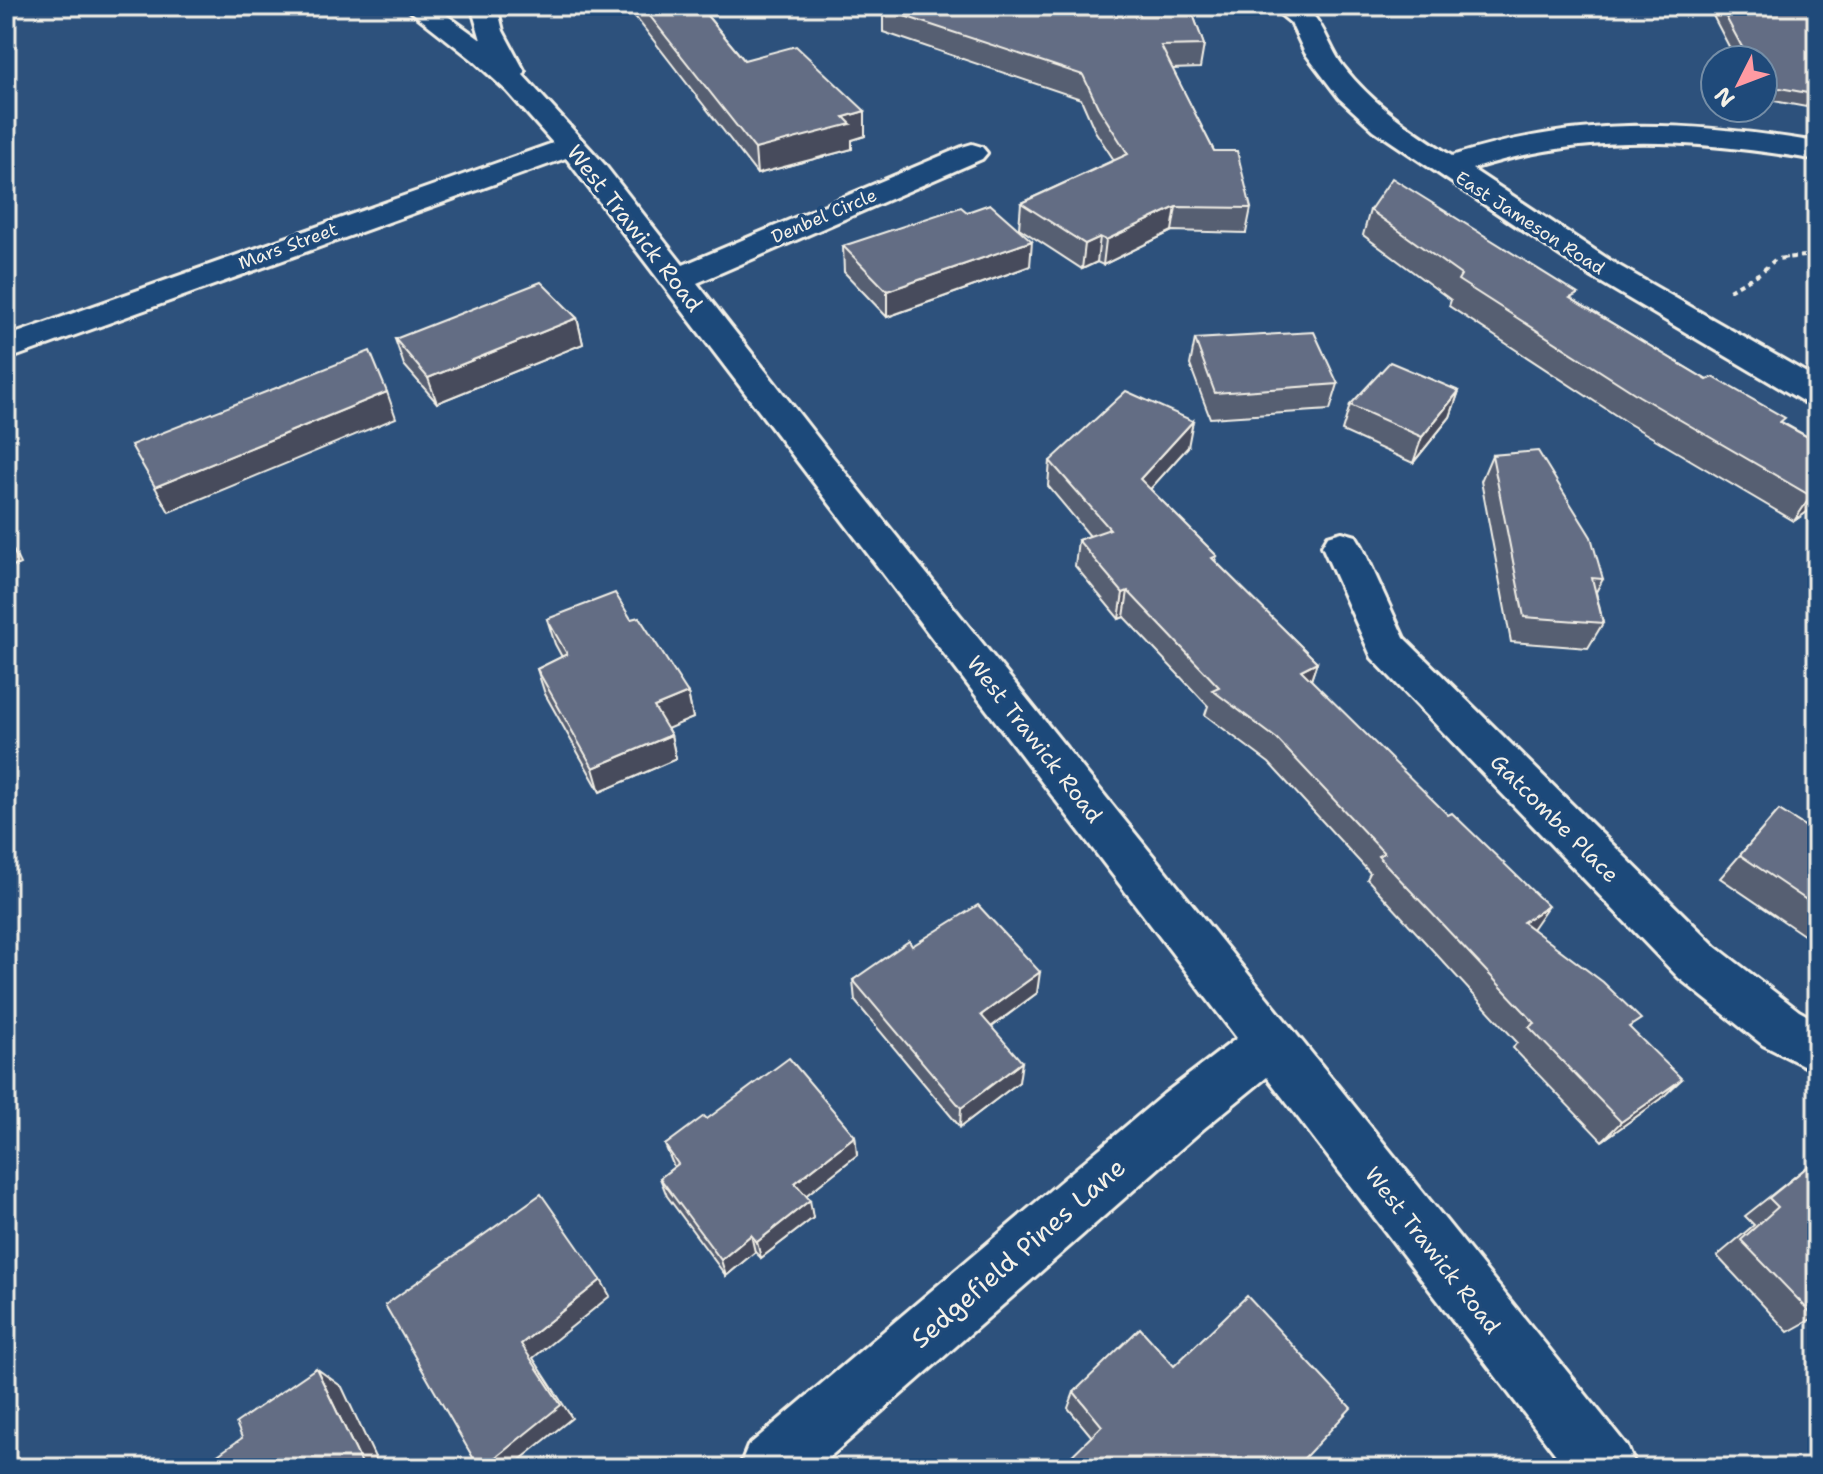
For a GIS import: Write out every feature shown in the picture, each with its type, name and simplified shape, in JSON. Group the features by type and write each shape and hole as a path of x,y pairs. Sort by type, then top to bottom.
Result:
{"street":[{"name":"West Trawick Road","path":"417,6 447,26 517,85 572,146 1605,1468"},
{"path":"484,6 490,31 517,85"},
{"name":"East Jameson Road","path":"1283,6 1302,19 1319,53 1349,92 1384,124 1446,168 1685,320 1817,394"},
{"path":"1446,168 1550,139 1602,133 1656,132 1738,137 1817,151"},
{"name":"Mars Street","path":"6,349 572,146"},
{"name":"Denbel Circle","path":"676,280 972,153"},
{"name":"Gatcombe Place","path":"1342,546 1387,647 1697,962 1781,1028 1817,1048"},
{"name":"Sedgefield Pines Lane","path":"770,1468 1171,1122 1271,1043"}],"path":[{"path":"1685,320 1746,279 1761,274 1776,259 1817,255"}],"building":[{"path":"642,6 699,6 744,60 796,46 865,111 844,117 851,124 755,149"},
{"path":"884,6 1058,6 1121,13 1117,6 1190,6 1204,45 1161,46 1214,151 1237,151 1251,208 1176,207 1106,240 1100,237 1085,244 1021,203 1128,154 1098,107 1083,75 883,9"},
{"path":"1720,6 1817,6 1817,89 1813,88 1813,94 1779,88 1779,44 1740,44"},
{"path":"1392,178 1578,294 1570,298 1707,380 1713,377 1785,418 1780,422 1817,442 1817,491 1811,496 1639,396 1458,280 1461,275 1370,210"},
{"path":"990,204 1032,241 887,291 843,246 961,207 967,212"},
{"path":"541,282 577,318 428,378 395,339"},
{"path":"1314,332 1338,384 1215,393 1195,339"},
{"path":"370,351 387,392 155,487 131,445"},
{"path":"1390,362 1459,391 1422,437 1350,405"},
{"path":"1126,391 1193,421 1140,479 1217,556 1212,558 1317,662 1301,670 1448,815 1452,813 1548,906 1523,922 1603,982 1641,1019 1629,1027 1682,1079 1621,1122 1529,1027 1535,1023 1378,856 1384,853 1277,739 1212,690 1219,687 1128,591 1123,593 1078,540 1110,529 1050,461"},
{"path":"1538,451 1591,537 1603,579 1592,578 1603,623 1524,617 1492,455"},
{"path":"615,593 631,619 639,617 688,693 654,707 671,735 593,768 537,669 567,654 547,619"},
{"path":"1779,810 1817,834 1817,907 1740,855"},
{"path":"978,905 1040,972 981,1015 1022,1062 961,1108 853,980 909,941 912,946"},
{"path":"789,1058 855,1136 795,1183 810,1200 757,1242 751,1235 721,1260 660,1178 678,1164 665,1145 704,1116 707,1119"},
{"path":"1817,1159 1815,1317 1741,1240 1778,1207 1769,1198"},
{"path":"541,1194 601,1280 521,1344 561,1405 483,1468 479,1468 385,1305"},
{"path":"1247,1296 1351,1408 1295,1468 1059,1468 1102,1426 1074,1392 1140,1328 1174,1366"},
{"path":"316,1368 364,1468 199,1468 242,1438 236,1423"}]}
